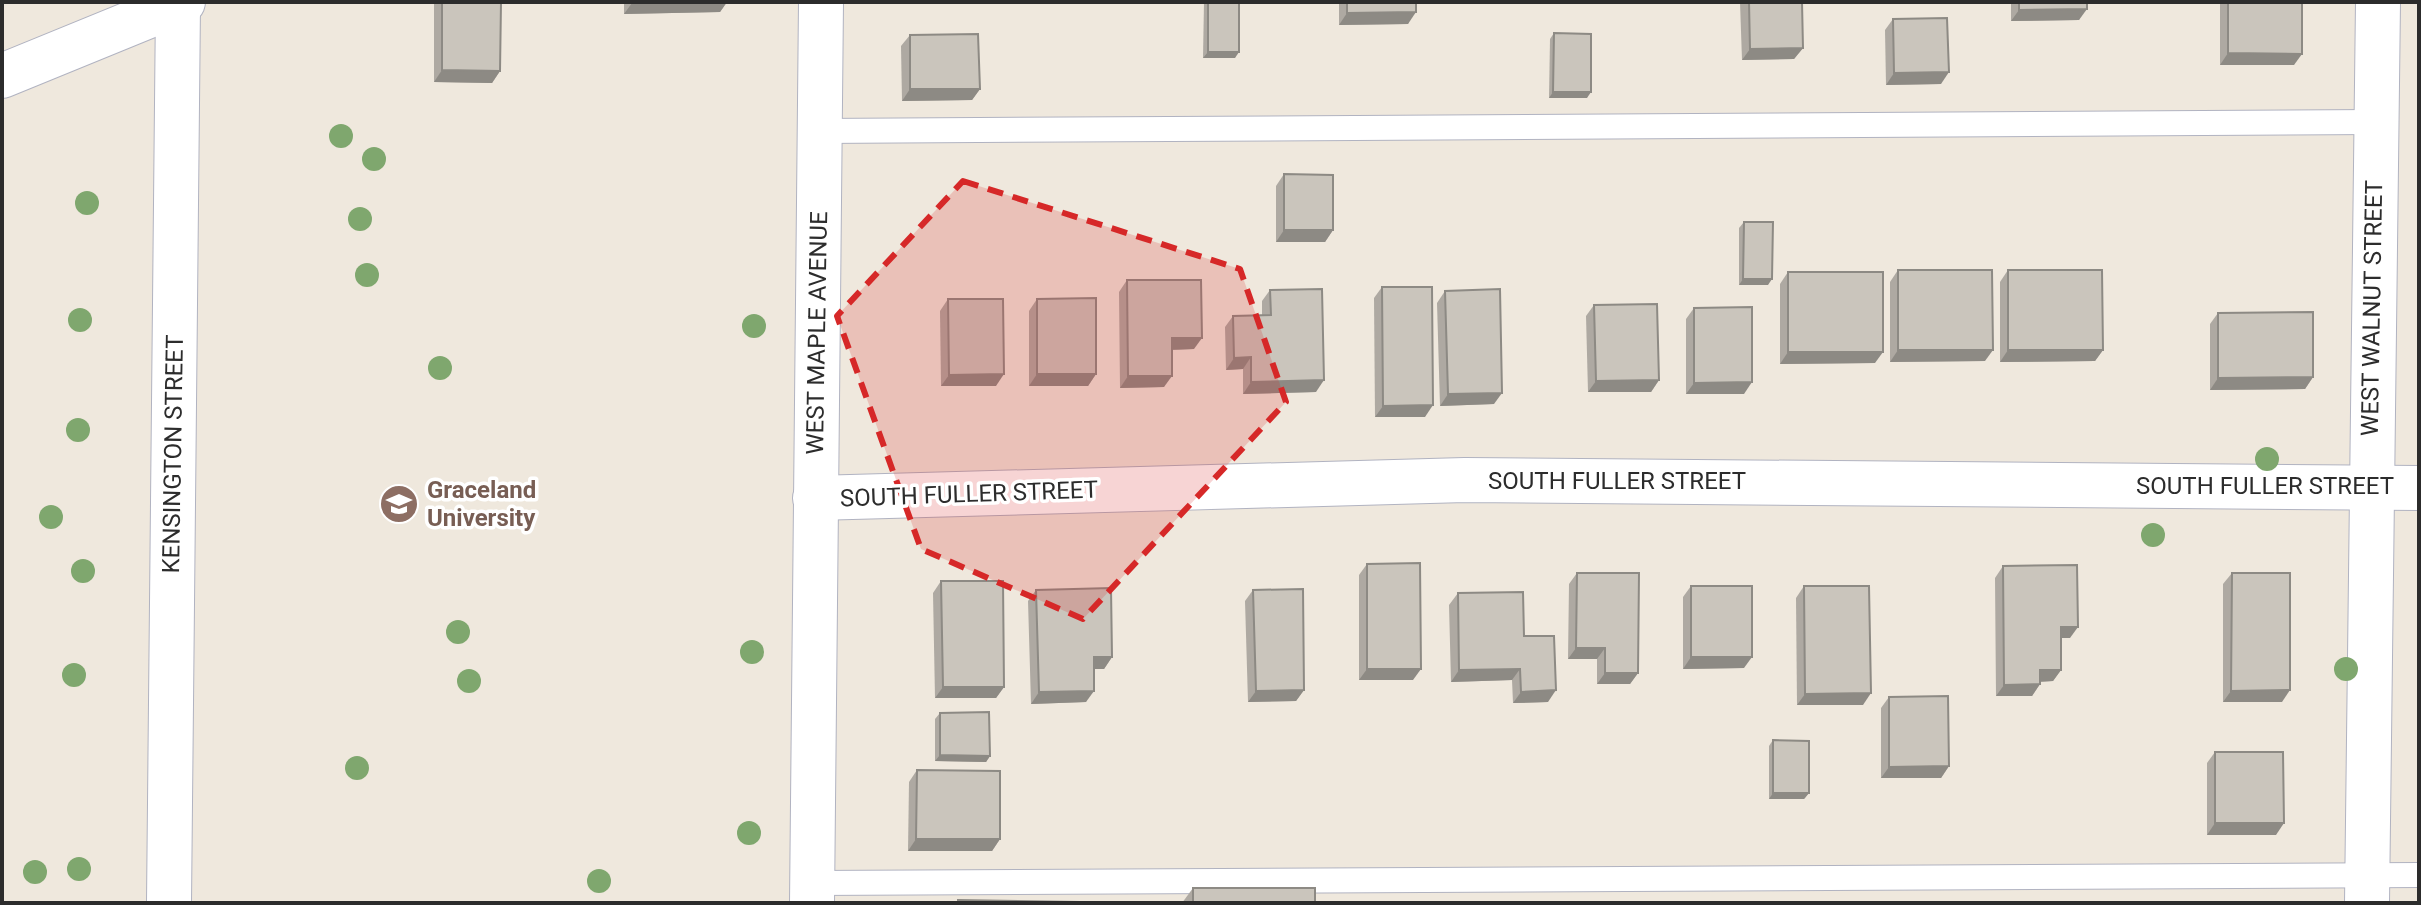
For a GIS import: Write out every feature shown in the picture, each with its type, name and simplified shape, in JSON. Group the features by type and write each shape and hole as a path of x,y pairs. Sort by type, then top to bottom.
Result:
{"street":[{"name":"WEST MAPLE AVENUE","path":"812,893 821,2"},
{"name":"WEST WALNUT STREET","path":"2367,889 2369,487 2378,2"},
{"path":"2,76 181,3"},
{"name":"KENSINGTON STREET","path":"169,903 181,3"},
{"name":"SOUTH FULLER STREET","path":"815,498 1465,480 2419,488"}],"lane":[{"path":"819,131 2376,122"},
{"path":"812,893 2367,889 2419,875"}],"highlighted area":[{"path":"963,181 1240,269 1286,402 1083,619 921,549 837,316"}],"building":[{"path":"442,2 501,2 500,71 442,70"},
{"path":"1208,2 1239,2 1239,52 1208,52"},
{"path":"1347,2 1416,2 1416,12 1347,13"},
{"path":"1749,2 1802,2 1803,48 1750,49"},
{"path":"2019,2 2087,2 2087,9 2019,10"},
{"path":"2228,2 2302,2 2302,54 2228,53"},
{"path":"1947,18 1949,72 1894,73 1893,19"},
{"path":"1554,33 1591,34 1591,92 1553,92"},
{"path":"978,34 980,89 910,89 910,35"},
{"path":"1284,174 1333,175 1333,230 1284,230"},
{"path":"1744,222 1773,222 1772,279 1743,279"},
{"path":"1898,270 1992,270 1993,350 1898,350"},
{"path":"2008,270 2102,270 2103,350 2008,350"},
{"path":"1788,272 1883,272 1883,352 1788,352"},
{"path":"1127,280 1201,280 1202,338 1172,338 1172,376 1128,376"},
{"path":"1382,287 1432,287 1433,405 1383,406"},
{"path":"1322,289 1324,380 1251,382 1251,357 1234,358 1233,316 1271,315 1270,290"},
{"path":"1500,289 1502,393 1448,394 1445,291"},
{"path":"1096,298 1096,374 1037,374 1037,299"},
{"path":"948,299 1003,299 1004,374 949,375"},
{"path":"1657,304 1659,380 1596,381 1594,305"},
{"path":"1752,307 1752,382 1694,383 1694,308"},
{"path":"2313,312 2313,377 2218,378 2218,313"},
{"path":"1420,563 1421,669 1367,669 1367,564"},
{"path":"2077,565 2078,627 2061,627 2061,670 2040,670 2040,684 2004,685 2003,566"},
{"path":"1577,573 1639,573 1638,673 1605,673 1605,648 1576,648"},
{"path":"2232,573 2290,573 2290,690 2231,691"},
{"path":"941,581 1003,581 1004,687 943,687"},
{"path":"1691,586 1752,586 1752,657 1691,657"},
{"path":"1804,586 1869,586 1871,693 1805,694"},
{"path":"1111,588 1112,657 1094,657 1094,691 1039,692 1036,590"},
{"path":"1303,589 1304,690 1256,691 1253,590"},
{"path":"1523,592 1524,636 1554,636 1556,690 1521,692 1520,669 1459,670 1458,593"},
{"path":"1948,696 1949,766 1889,767 1889,697"},
{"path":"989,712 990,756 940,755 940,713"},
{"path":"1773,740 1809,741 1809,793 1773,793"},
{"path":"2215,752 2283,752 2284,823 2215,823"},
{"path":"917,770 1000,771 1000,839 916,839"},
{"path":"1193,888 1315,888 1315,903 1193,903"},
{"path":"958,900 1079,902 1079,903 958,903"}],"place":[{"name":"Graceland University","path":"399,504"}]}
